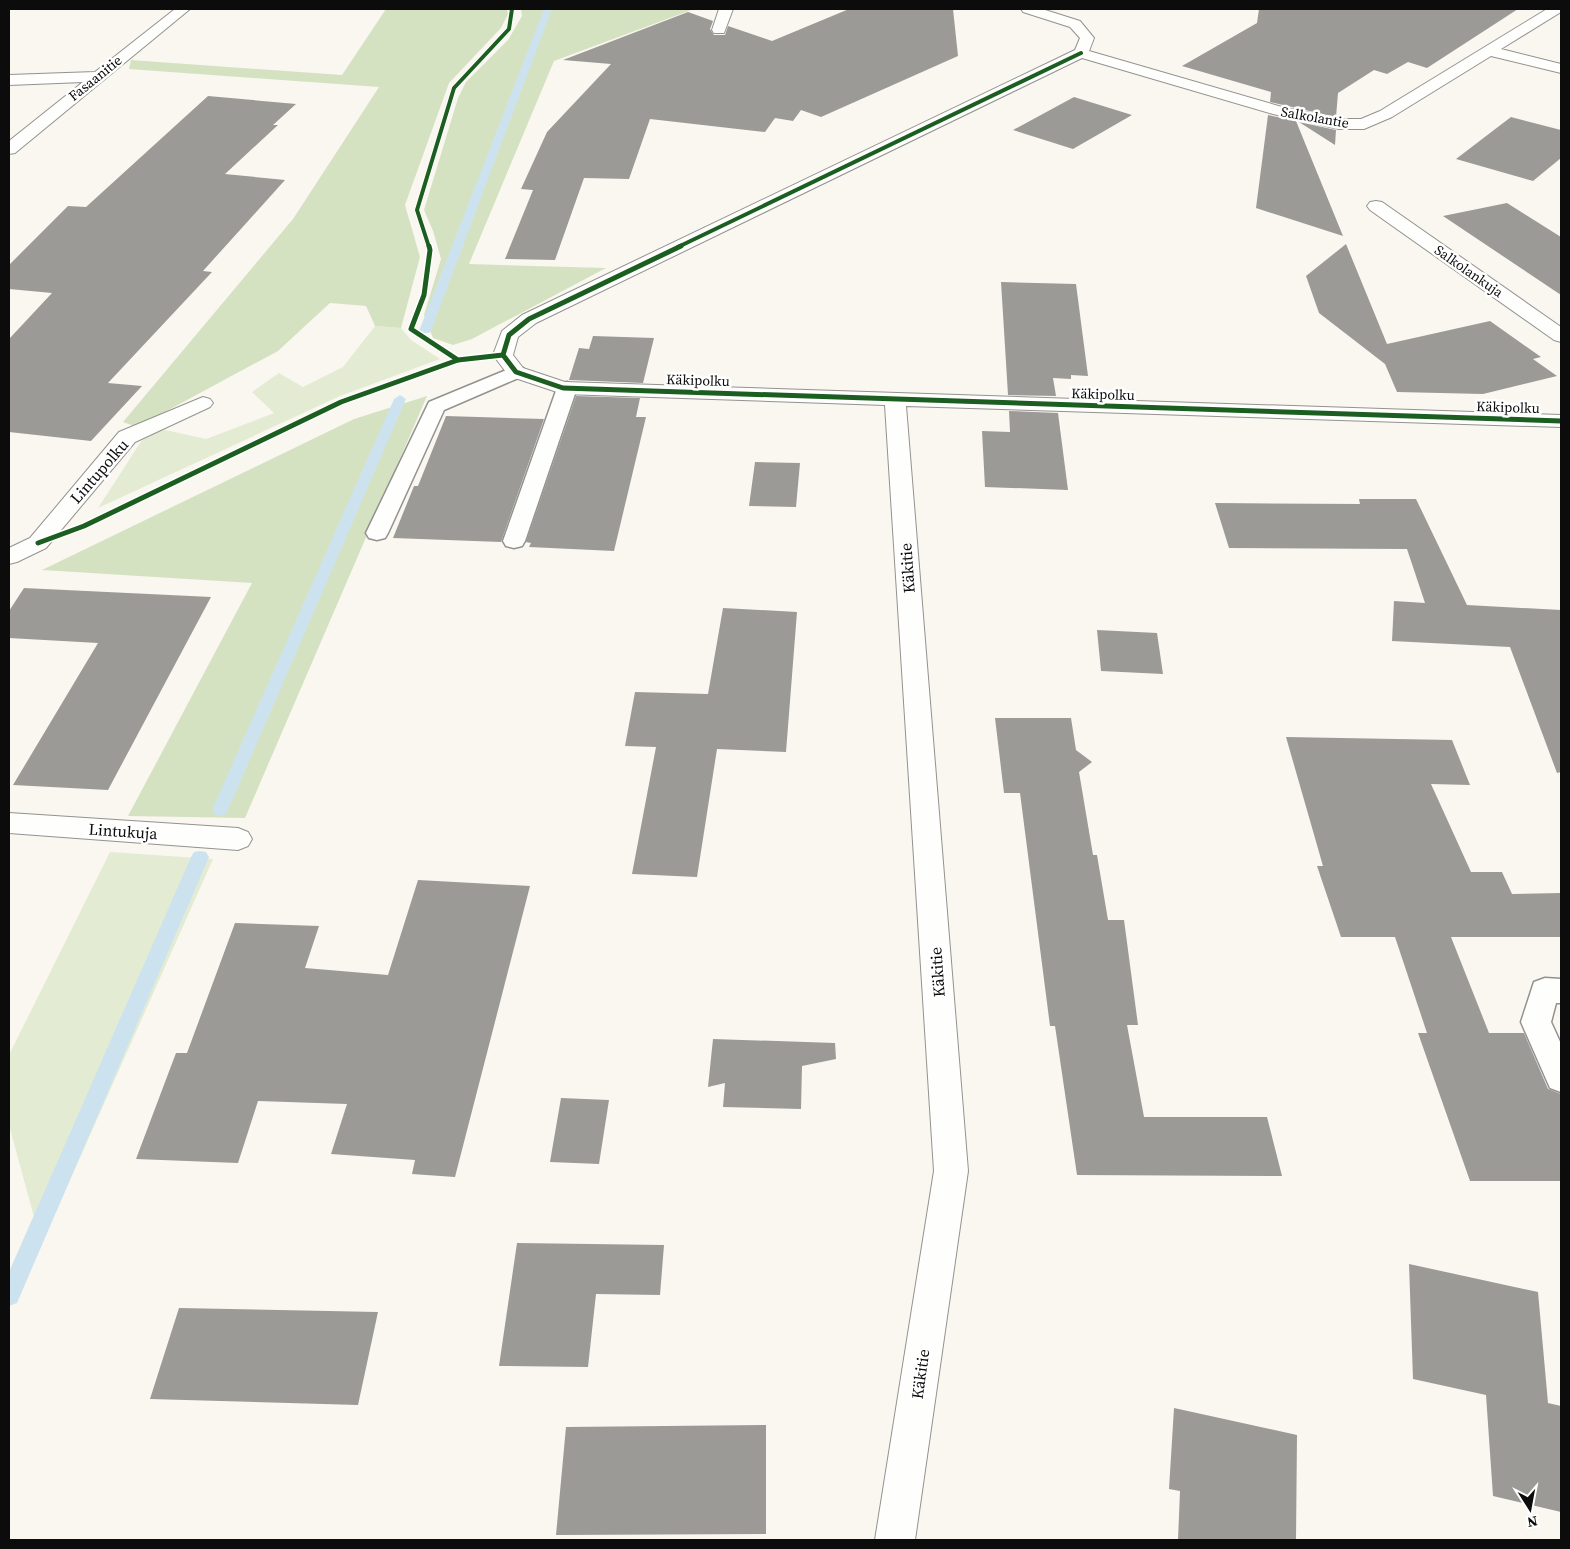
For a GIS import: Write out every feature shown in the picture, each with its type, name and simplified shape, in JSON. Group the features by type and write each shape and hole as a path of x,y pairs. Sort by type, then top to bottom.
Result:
{"street":[{"name":"Fasaanitie","path":"9,148 183,9"},
{"path":"720,30 726,9"},
{"path":"516,372 504,355 509,335 529,319 1080,53 1087,38 1075,24 1028,9"},
{"name":"Salkolantie","path":"1080,53 1279,111 1339,124 1364,124 1386,114 1491,51 1556,9"},
{"path":"1491,51 1561,69"},
{"path":"9,80 96,77"},
{"name":"Salkolankuja","path":"1376,206 1561,336"},
{"name":"Käkipolku","path":"516,372 568,388 1561,421"},
{"name":"Käkitie","path":"895,400 951,1171 895,1540"},
{"name":"Lintupolku","path":"9,557 38,543 127,437 203,403"},
{"name":"Lintukuja","path":"9,823 238,839"}],"lane":[{"path":"378,533 436,406 516,372"},
{"path":"514,541 568,388"},
{"path":"1561,990 1545,990 1536,1022 1561,1079"}],"green space":[{"path":"386,9 507,9 508,14 501,28 449,83 405,205 420,257 401,328 375,326 366,306 330,303 278,351 137,427 123,422 293,219 379,87 129,69 131,60 342,75"},
{"path":"521,9 694,9 554,61 469,264 606,268 472,339 453,345 433,338 424,315 441,259 433,231 424,210 458,98 466,82 508,40 522,16"},
{"path":"375,326 401,328 411,340 440,359 340,396 98,508 142,440 161,429 206,439 274,413 252,392 279,373 303,387 343,367"},
{"path":"427,396 245,818 128,816 252,583 42,570 354,419"},
{"path":"110,852 213,859 54,1216 34,1217 9,1125 9,1055"}],"building":[{"path":"849,9 953,9 958,56 821,117 801,110 793,121 775,118 765,132 650,119 629,179 584,178 555,260 505,259 533,190 521,189 547,132 611,64 563,60 688,12 713,21 710,29 714,35 725,35 728,26 772,41"},
{"path":"1259,9 1518,9 1427,68 1408,62 1387,74 1374,70 1338,93 1336,117 1270,102 1271,92 1182,66 1257,23"},
{"path":"208,96 296,104 273,125 278,125 225,174 285,180 203,271 212,272 108,383 142,386 91,441 9,432 9,339 52,293 9,289 9,265 68,206 86,207"},
{"path":"1074,97 1132,115 1073,149 1013,130"},
{"path":"1268,115 1296,121 1343,236 1256,208"},
{"path":"1511,117 1561,130 1561,158 1533,181 1456,159"},
{"path":"1299,122 1336,130 1335,145"},
{"path":"1507,203 1561,237 1561,295 1443,216"},
{"path":"1346,244 1387,344 1490,321 1541,357 1533,359 1557,376 1483,394 1397,392 1385,364 1319,313 1306,276"},
{"path":"1001,282 1076,284 1088,376 1071,375 1071,379 1053,378 1056,396 1008,395"},
{"path":"593,336 654,338 643,383 569,380 579,348 589,349"},
{"path":"576,396 640,398 636,417 646,417 614,551 529,547 531,543 526,542"},
{"path":"1009,411 1058,413 1068,490 985,487 982,431 1010,432"},
{"path":"446,416 544,419 501,542 393,538 414,486 418,486"},
{"path":"755,462 800,463 796,507 749,506"},
{"path":"1359,499 1416,499 1467,605 1561,610 1561,772 1557,773 1510,647 1392,641 1394,601 1425,603 1407,549 1229,548 1215,503 1360,504"},
{"path":"24,588 211,597 108,790 13,785 98,643 9,638 9,611"},
{"path":"723,608 797,612 786,752 717,749 697,877 632,874 656,747 625,746 635,692 708,694"},
{"path":"1097,630 1157,633 1163,674 1101,671"},
{"path":"995,718 1071,718 1076,750 1092,762 1079,772 1093,855 1097,855 1108,920 1124,920 1138,1025 1127,1025 1144,1117 1267,1117 1282,1176 1077,1175 1055,1026 1050,1026 1020,793 1004,793"},
{"path":"1286,737 1452,740 1470,785 1431,784 1471,872 1502,872 1512,894 1561,893 1561,937 1451,937 1489,1033 1524,1033 1548,1089 1561,1094 1561,1181 1470,1181 1418,1033 1427,1033 1395,937 1341,937 1317,866 1323,866"},
{"path":"418,880 530,886 455,1177 412,1174 415,1160 331,1154 347,1104 258,1101 238,1163 136,1159 176,1053 187,1053 235,923 319,926 305,968 388,975"},
{"path":"713,1039 835,1043 836,1059 802,1066 801,1109 723,1107 725,1083 708,1087"},
{"path":"561,1098 609,1100 599,1164 550,1162"},
{"path":"517,1243 664,1245 660,1295 596,1294 588,1367 499,1366"},
{"path":"1409,1264 1538,1292 1548,1403 1561,1406 1561,1512 1493,1496 1486,1395 1413,1379"},
{"path":"179,1308 378,1312 358,1405 150,1399"},
{"path":"1174,1408 1297,1435 1296,1540 1178,1540 1180,1491 1169,1489"},
{"path":"766,1425 766,1534 556,1535 566,1427"}],"waterway":[{"path":"425,331 548,9"},
{"path":"220,810 400,399"},
{"path":"9,1296 200,857"}],"cycle path":[{"path":"458,360 411,329 424,295 430,250 417,210 454,88 509,29 512,9"},
{"path":"1081,53 529,319 509,335 503,355 516,372 563,388 1561,421"},
{"path":"38,543 84,526 341,402 458,360 503,355"}]}
